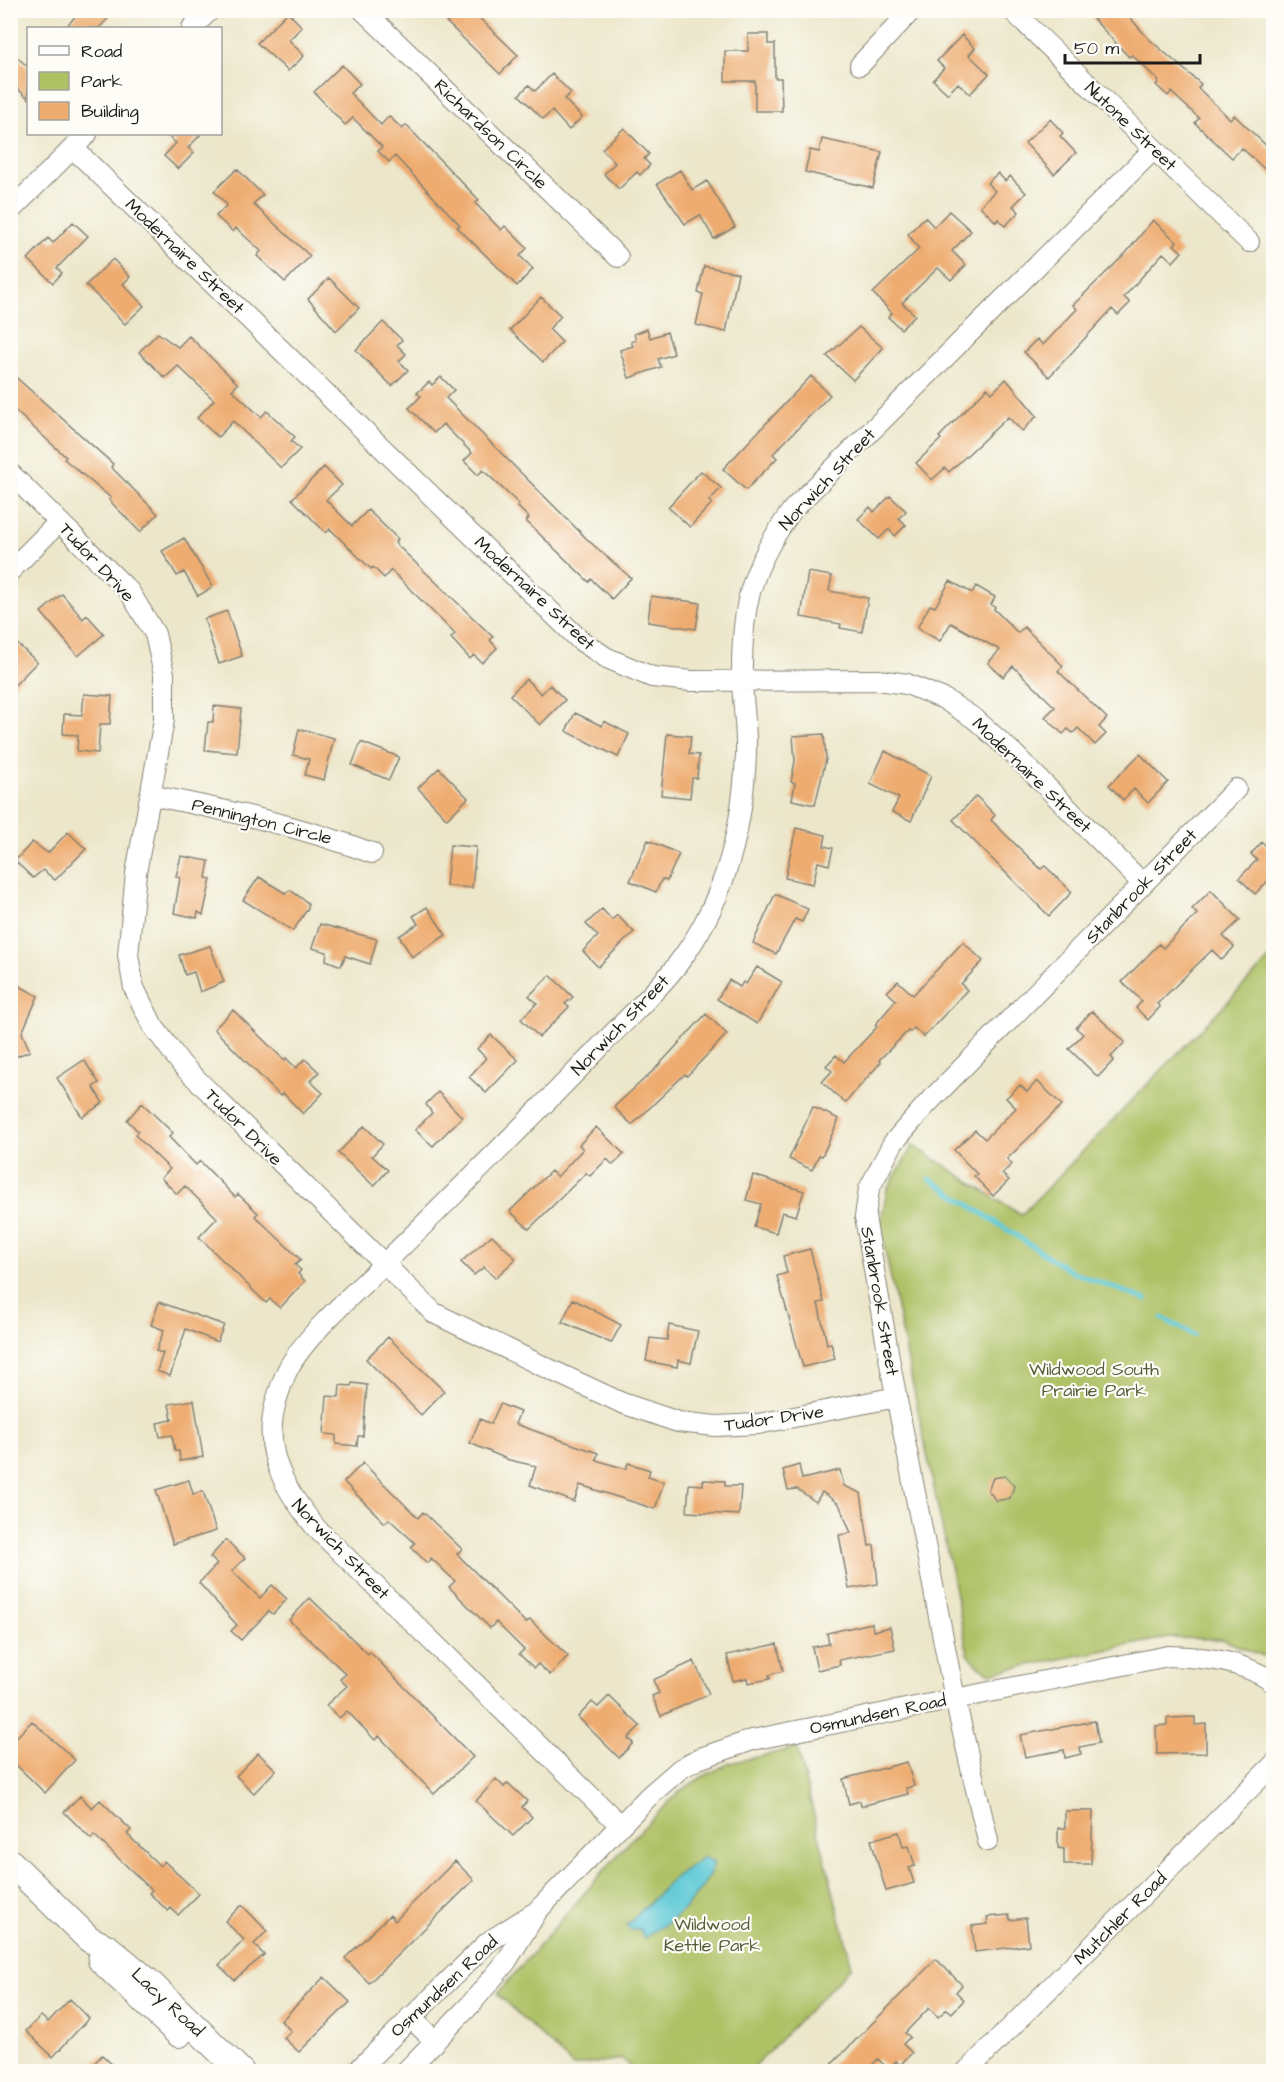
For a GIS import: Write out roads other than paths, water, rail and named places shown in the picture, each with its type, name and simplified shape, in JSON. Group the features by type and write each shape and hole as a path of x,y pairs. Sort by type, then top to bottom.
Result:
{"street":[{"path":"193,27 210,10"},
{"name":"Richardson Circle","path":"363,10 618,257"},
{"path":"860,65 912,10"},
{"name":"Nutone Street","path":"1012,10 1249,242"},
{"path":"10,210 86,135"},
{"name":"Modernaire Street","path":"73,148 580,640 607,658 652,677 692,681 878,680 907,684 944,699 975,719 1014,754 1143,884"},
{"name":"Norwich Street","path":"620,1825 316,1528 289,1495 277,1465 272,1424 287,1370 308,1342 523,1127 677,966 715,906 729,867 744,800 746,750 742,680 744,621 748,594 756,568 772,537 793,510 1154,149"},
{"name":"Tudor Drive","path":"10,473 129,591 155,634 164,674 164,720 136,873 128,955 134,988 153,1026 182,1065 434,1313 622,1403 678,1422 716,1426 758,1424 897,1397"},
{"path":"10,571 59,522"},
{"name":"Stanbrook Street","path":"988,1841 955,1699 897,1397 865,1217 869,1189 893,1143 925,1106 1236,789"},
{"name":"Pennington Circle","path":"150,795 246,814 322,834 372,853"},
{"name":"Osmundsen Road","path":"405,2072 507,1962 538,1910 620,1825 680,1769 715,1751 752,1740 1168,1656 1209,1658 1231,1663 1274,1683"},
{"name":"Mutchler Road","path":"966,2072 1274,1764"},
{"name":"Lacy Road","path":"10,1862 89,1939 99,1957 125,1986 219,2072"},
{"name":"Osmundsen Road","path":"356,2072 488,1942 538,1910"},
{"name":"Lacy Road","path":"89,1939 108,1948 150,1983 241,2072"},
{"path":"410,2017 435,2041"}],"water":[{"path":"703,1857 714,1862 708,1878 689,1904 674,1918 644,1939 640,1929 630,1930 626,1926 674,1878"}],"waterway":[{"path":"930,1179 1070,1271 1146,1300"},
{"path":"1162,1318 1194,1335"}],"park label":[{"name":"Wildwood South Prairie Park","path":"1094,1379"},
{"name":"Wildwood Kettle Park","path":"712,1934"}]}
